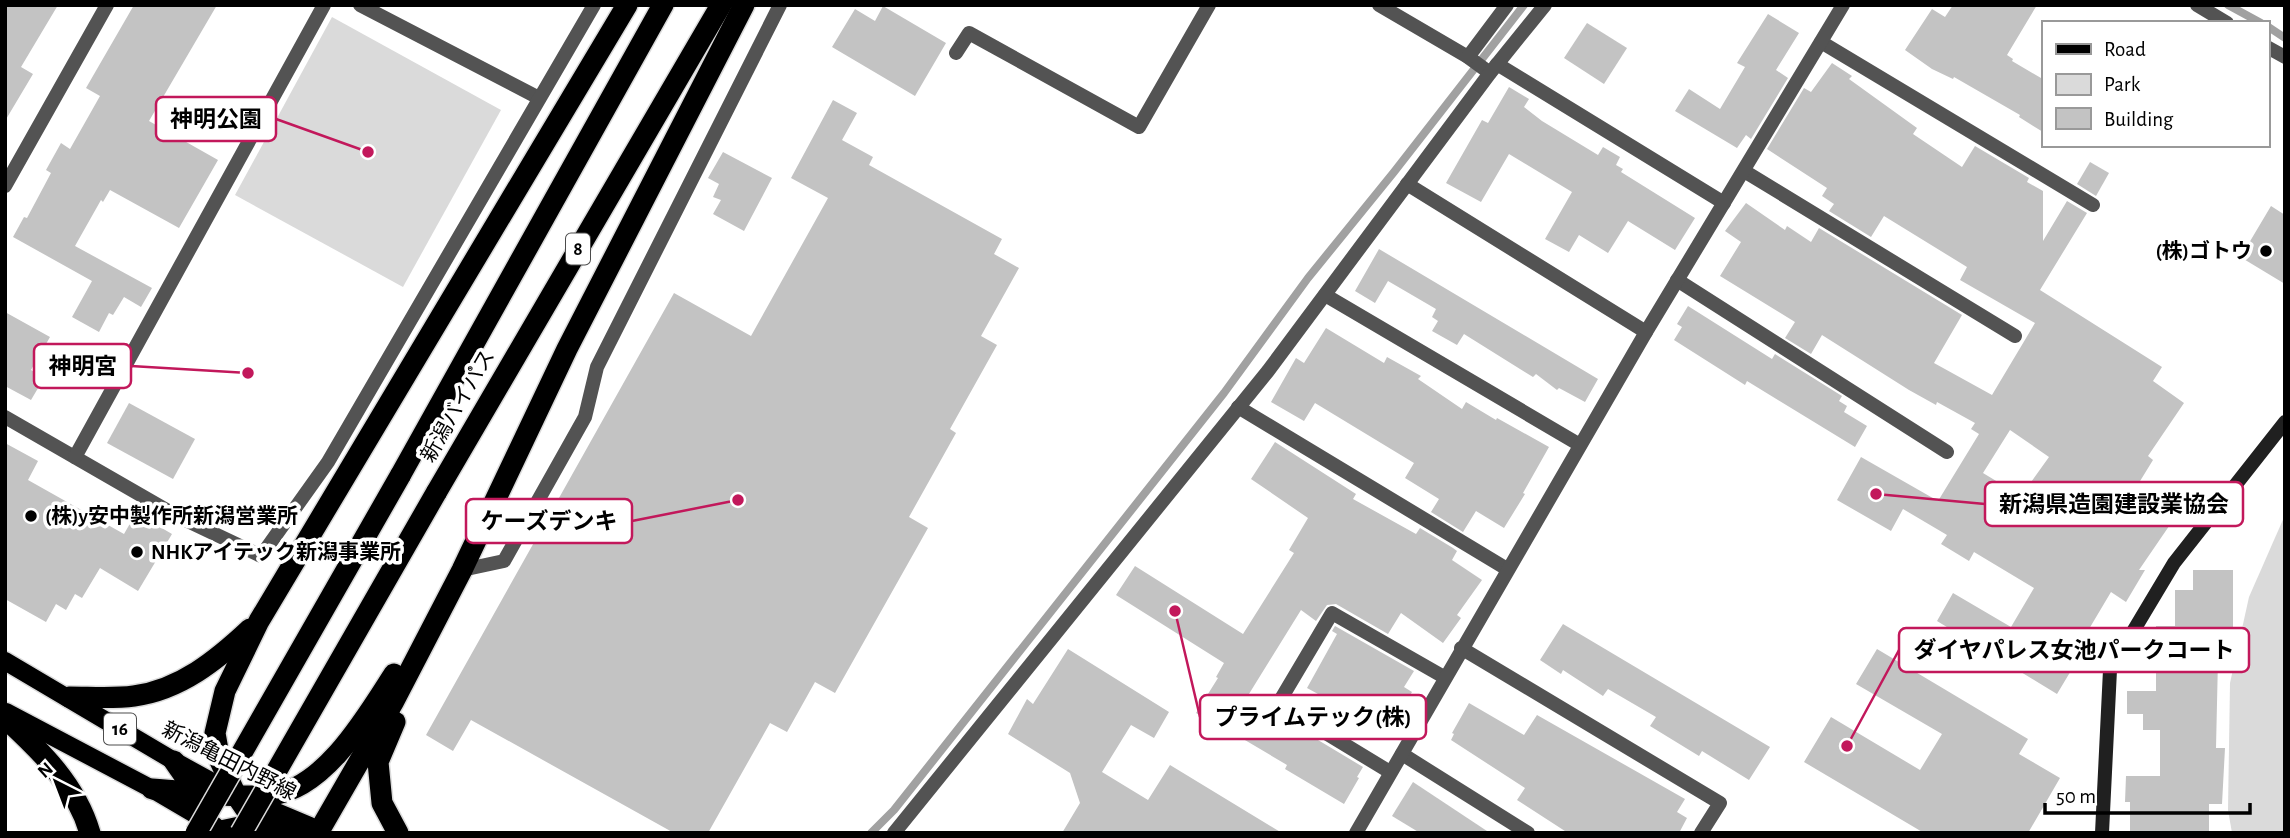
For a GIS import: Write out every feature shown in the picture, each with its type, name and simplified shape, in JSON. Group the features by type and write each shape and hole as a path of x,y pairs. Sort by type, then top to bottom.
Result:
{"highway":[{"path":"234,831 236,795 220,761 215,733 225,691 259,621 627,5"},
{"name":"新潟バイパス","path":"196,833 400,476 663,5"},
{"name":"新潟バイパス","path":"234,831 436,493 721,5"},
{"path":"398,833 382,803 378,762 462,570 567,349 744,5"},
{"path":"152,789 272,795 304,785 353,738 462,570"},
{"path":"174,761 196,792 234,831 321,832 394,701 462,570"},
{"path":"69,697 134,696 175,685 220,657 259,621"},
{"path":"5,718 64,777 84,812 90,833"}],"main road":[{"name":"新潟亀田内野線","path":"5,661 236,795 321,832"},
{"name":"16","path":"5,712 234,831"}],"street":[{"path":"5,186 107,5"},
{"path":"75,457 324,5"},
{"path":"360,5 539,98"},
{"path":"5,417 177,516 261,556 328,463 594,5"},
{"path":"462,570 504,561 585,417 597,367 780,5"},
{"path":"956,53 970,33 1139,127 1209,5"},
{"path":"1379,5 1724,203"},
{"path":"1468,57 1507,5"},
{"path":"894,833 1238,407 1493,69 1545,5"},
{"path":"1356,833 1646,332 1843,5"},
{"path":"2197,5 2224,21"},
{"path":"1821,42 2093,205"},
{"path":"2269,48 2285,57"},
{"path":"1744,171 2015,336"},
{"path":"1407,184 1646,332"},
{"path":"1678,280 1947,452"},
{"path":"1325,295 1580,445"},
{"path":"1238,407 1507,569"},
{"path":"2102,833 2110,670 2174,563 2285,422"},
{"path":"1390,772 1278,704 1332,613 1444,677"},
{"path":"1461,648 1720,803 1701,833"},
{"path":"1402,754 1528,833"}],"green space":[{"path":"332,17 501,110 403,287 235,195"},
{"path":"2285,515 2285,833 2232,833 2228,810 2230,683 2249,597"}],"building":[{"path":"5,5 58,5 21,67 33,74 5,121"},
{"path":"134,5 217,5 149,121 218,160 179,228 110,190 103,202 101,200 75,246 152,288 141,307 124,297 113,315 109,313 99,332 72,317 92,281 13,237 24,217 27,218 51,173 46,170 61,143 70,149 100,96 86,88"},
{"path":"1953,5 2037,5 2007,55 2012,61 2041,78 2042,76 2042,131 2019,117 2020,115 1954,77 1953,79 1932,69 1905,50 1932,9 1945,17"},
{"path":"883,6 946,43 915,96 832,47 855,9 875,21"},
{"path":"1768,14 1799,33 1776,70 1788,78 1751,139 1746,135 1737,148 1675,111 1689,89 1720,109 1745,67 1737,63"},
{"path":"1587,23 1627,48 1604,84 1564,58"},
{"path":"1832,63 1852,76 1849,79 1917,128 1913,134 1962,167 1975,146 2029,178 2027,182 2043,191 2043,241 2067,201 2087,213 2040,290 2162,367 2153,381 2184,403 2148,456 2153,460 2137,486 2178,513 2139,570 2145,570 2126,602 2111,592 2070,661 2075,664 2057,694 1937,621 1953,593 2011,627 2034,588 1974,552 1969,561 1941,544 1947,535 1903,509 1891,531 1837,500 1861,457 1938,501 1979,434 1971,429 1975,423 1909,390 1822,335 1811,354 1785,338 1795,322 1720,276 1741,242 1725,231 1746,203 1785,230 1787,226 1811,242 1819,228 1962,315 1934,363 1992,395 2035,323 1960,280 1967,267 1884,216 1871,237 1829,211 1834,204 1822,196 1827,188 1767,149 1804,88 1811,92","holes":["2010,430 2049,457 2021,496 1983,473"]},
{"path":"1509,87 1529,99 1524,107 1542,121 1598,155 1603,147 1620,157 1616,165 1623,169 1621,172 1695,218 1675,250 1628,221 1608,253 1579,235 1569,252 1545,239 1572,192 1509,154 1481,202 1446,183 1482,120 1488,123"},
{"path":"833,100 857,113 842,140 873,157 869,165 1002,239 994,254 1019,268 981,336 997,345 950,429 956,433 909,517 928,528 835,693 815,682 787,732 770,723 708,833 674,833 471,720 453,751 426,735 674,293 751,336 828,198 791,178"},
{"path":"723,152 772,178 744,231 713,214 721,200 713,197 719,184 708,178"},
{"path":"2090,162 2109,173 2096,196 2077,184"},
{"name":"(株)ゴトウ","path":"2271,206 2285,215 2285,284 2242,258"},
{"path":"1379,249 1598,379 1585,402 1559,388 1557,390 1536,374 1533,377 1464,334 1457,345 1432,331 1438,321 1432,317 1436,309 1388,281 1375,303 1355,291"},
{"path":"1688,306 1772,359 1775,354 1842,396 1839,401 1847,406 1844,412 1867,426 1855,447 1747,381 1745,385 1674,340 1682,327 1677,324"},
{"path":"5,312 50,337 31,370 44,378 31,400 5,386"},
{"path":"1326,328 1384,363 1387,357 1421,376 1418,379 1462,409 1466,402 1549,447 1504,528 1476,511 1463,532 1431,512 1439,499 1405,478 1414,463 1315,403 1304,421 1271,402 1296,358 1304,363"},
{"path":"129,403 195,439 173,479 107,443"},
{"path":"1275,442 1356,494 1353,499 1416,534 1420,528 1453,548 1457,551 1452,560 1482,580 1457,615 1461,618 1443,643 1401,613 1388,634 1336,604 1327,605 1316,621 1301,610 1244,702 1249,708 1294,734 1298,728 1363,767 1344,804 1285,769 1287,765 1196,713 1224,663 1116,595 1135,566 1243,634 1294,553 1289,550 1308,518 1251,479"},
{"path":"5,443 38,461 28,480 124,534 136,513 172,534 138,591 100,568 82,598 75,594 66,610 56,604 46,622 5,599"},
{"path":"2193,570 2233,570 2233,659 2218,659 2216,748 2225,748 2222,804 2209,804 2209,833 2130,833 2130,802 2125,802 2126,776 2160,776 2160,730 2143,730 2143,714 2127,714 2127,691 2156,691 2156,626 2175,626 2175,590 2193,590"},
{"path":"1563,624 1770,747 1749,780 1702,751 1699,756 1650,726 1656,717 1608,689 1603,696 1563,670 1561,674 1540,660"},
{"path":"1335,626 1414,671 1404,687 1412,692 1393,725 1349,698 1332,725 1308,711 1318,694 1307,688 1337,634 1332,631"},
{"path":"1068,649 1169,712 1154,738 1131,725 1102,772 1148,800 1170,765 1282,833 1062,833 1080,803 1070,773 1008,734 1027,699 1033,704"},
{"path":"1877,649 2028,739 2019,754 2060,778 2028,833 1924,833 1804,762 1831,717 1920,770 1942,734 1856,684"},
{"path":"1469,703 1524,735 1537,715 1685,799 1677,812 1687,818 1679,833 1568,833 1517,800 1525,788 1451,740 1454,734 1452,733"},
{"path":"1413,782 1490,833 1420,833 1392,816"}],"waterway":[{"path":"871,833 894,810 1224,393 1308,278 1524,5"},
{"path":"2228,5 2257,21"},
{"path":"2269,27 2285,38"}],"place":[{"name":"神明公園","path":"368,152"},
{"name":"(株)ゴトウ","path":"2266,251"},
{"name":"神明宮","path":"248,373"},
{"name":"新潟県造園建設業協会","path":"1876,494"},
{"name":"ケーズデンキ","path":"738,500"},
{"name":"(株)y安中製作所新潟営業所","path":"31,516"},
{"name":"NHKアイテック新潟事業所","path":"137,552"},
{"name":"プライムテック(株)","path":"1175,611"},
{"name":"ダイヤパレス女池パークコート","path":"1847,746"}]}
